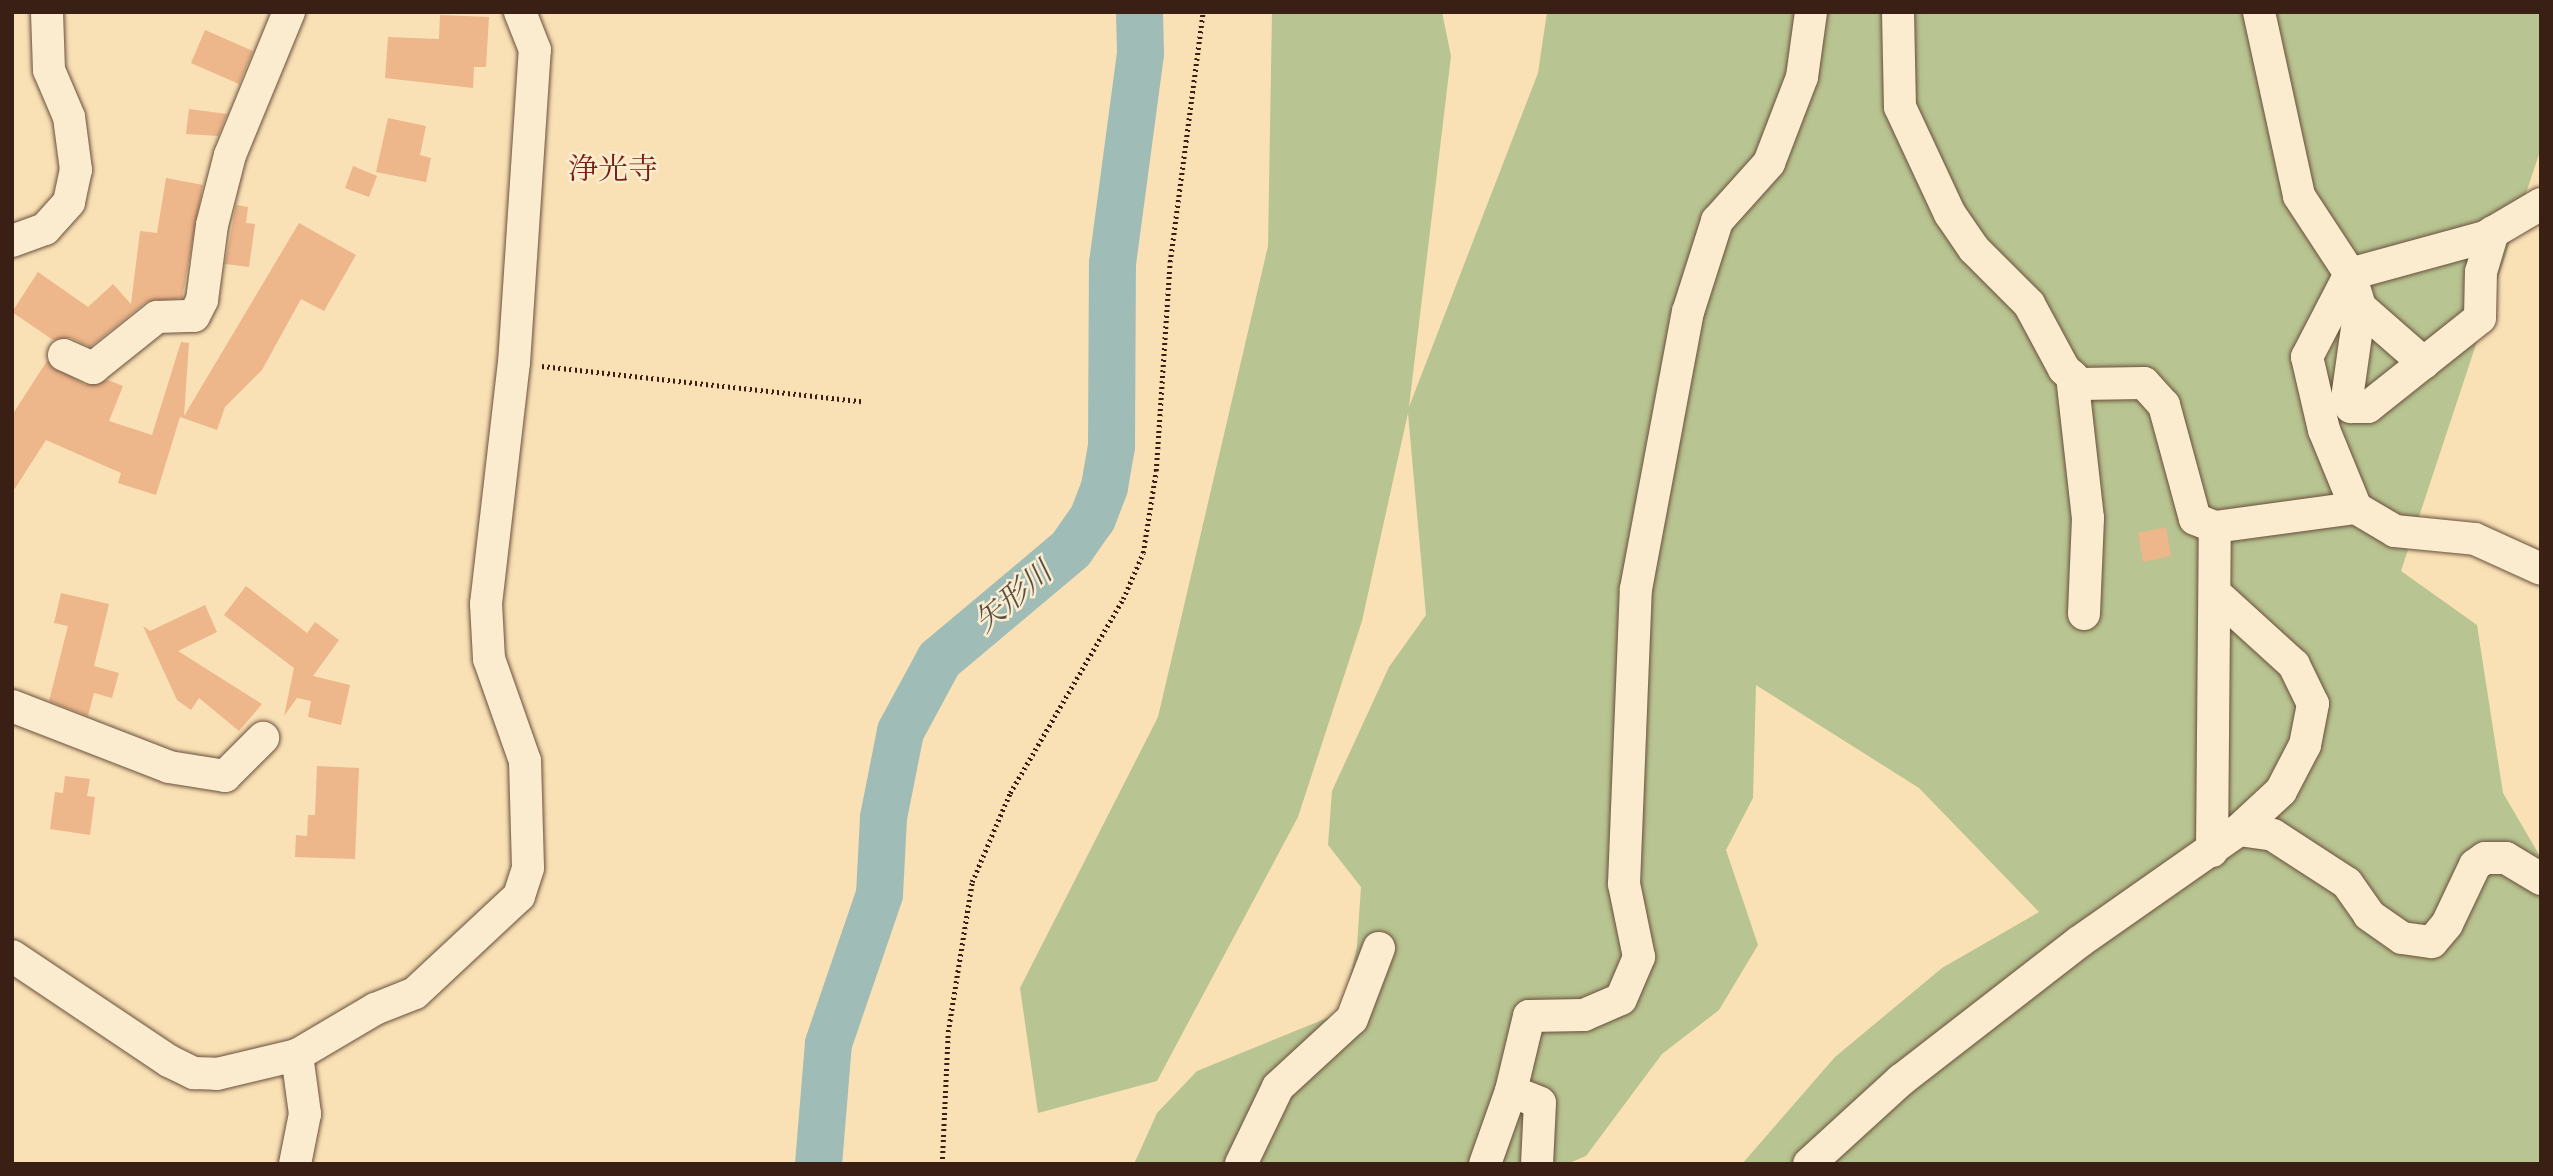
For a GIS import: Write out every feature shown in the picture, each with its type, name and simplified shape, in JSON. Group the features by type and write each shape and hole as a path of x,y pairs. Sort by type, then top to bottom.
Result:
{"street":[{"path":"12,241 45,229 69,202 76,170 69,117 49,70 47,12"},
{"path":"64,355 93,368 158,317 194,316 202,300 212,225 230,155 289,12"},
{"path":"12,956 169,1062 194,1073 217,1074 297,1055 375,1009 415,993 519,896 528,868 525,761 489,659 486,604 514,363 535,50 520,12"},
{"path":"1485,1164 1511,1091 1529,1016 1584,1015 1621,999 1639,957 1624,884 1636,589 1688,312 1717,221 1769,163 1802,77 1811,12"},
{"path":"1898,12 1900,107 1928,178 1974,249 2029,304 2071,376 2080,384 2144,383 2164,405 2195,519 2215,527 2356,508"},
{"path":"2259,12 2299,196 2350,274 2360,307 2347,398 2351,407 2368,408 2480,318 2481,272 2493,232"},
{"path":"2541,204 2493,232 2350,274 2307,357 2325,430 2356,508 2395,531 2475,539 2541,569"},
{"path":"2360,307 2424,363"},
{"path":"2071,376 2088,518 2084,614"},
{"path":"2212,851 2215,527"},
{"path":"1809,1164 1901,1080 2068,950 2212,851 2281,791 2305,745 2313,704 2294,664 2215,593"},
{"path":"12,706 169,767 225,776 262,738"},
{"path":"2239,830 2273,835 2347,883 2369,915 2412,939 2432,942 2447,925 2475,865 2485,858 2506,858 2541,879"},
{"path":"1241,1164 1279,1087 1352,1019 1379,948"},
{"path":"295,1164 305,1114 297,1055"},
{"path":"1511,1091 1540,1103 1537,1164"}],"path":[{"path":"942,1164 948,1032 972,883 1010,793 1124,599 1143,553 1156,471 1170,262 1203,12"},
{"path":"514,363 861,401"}],"green space":[{"path":"1272,12 1442,12 1451,56 1409,407 1538,73 1547,12 2541,12 2541,148 2401,571 2477,625 2503,793 2541,858 2541,1164 1742,1164 1835,1057 1942,968 2039,912 1919,788 1756,685 1753,798 1726,850 1758,945 1719,1010 1662,1054 1586,1156 1567,1164 1134,1164 1157,1113 1197,1071 1342,1012 1357,946 1361,887 1328,845 1332,791 1389,667 1426,615 1408,413 1362,621 1298,817 1157,1081 1038,1113 1020,988 1158,717 1268,246"}],"building":[{"path":"440,15 489,17 486,67 474,67 473,88 385,78 388,37 439,39"},
{"path":"205,30 253,51 239,84 191,63"},
{"path":"189,109 227,114 218,136 186,134"},
{"path":"388,118 426,126 420,155 431,158 426,182 376,172"},
{"path":"353,166 377,176 369,197 345,188"},
{"path":"166,178 203,185 182,298 146,302 90,347 71,338 53,340 12,312 38,272 88,307 113,284 131,304 140,231 157,233"},
{"path":"236,205 248,207 246,223 255,224 249,267 225,264"},
{"path":"299,223 356,255 324,311 301,299 262,370 225,407 217,430 180,417 156,495 118,483 121,473 46,440 12,493 12,415 47,361 85,385 108,380 123,386 109,421 152,435 181,342 189,343 184,416"},
{"path":"2166,527 2171,556 2143,562 2138,533"},
{"path":"246,586 307,633 315,622 339,640 313,676 350,685 341,725 308,717 311,701 297,698 284,716 294,668 224,615"},
{"path":"61,593 109,604 94,666 119,673 112,698 94,693 88,716 49,701 68,626 54,623"},
{"path":"205,605 217,632 178,651 262,704 239,731 199,698 191,710 177,700 143,626 150,631"},
{"path":"317,766 359,768 355,859 295,857 296,835 307,836 308,815 315,815"},
{"path":"65,776 90,779 87,796 95,797 90,835 50,829 55,792 63,793"}],"waterway":[{"name":"矢形川","path":"818,1164 828,1043 879,894 883,817 900,731 939,659 1070,549 1092,518 1104,486 1111,446 1112,263 1140,53 1139,12"}],"district":[{"name":"浄光寺","path":"613,169"}]}
